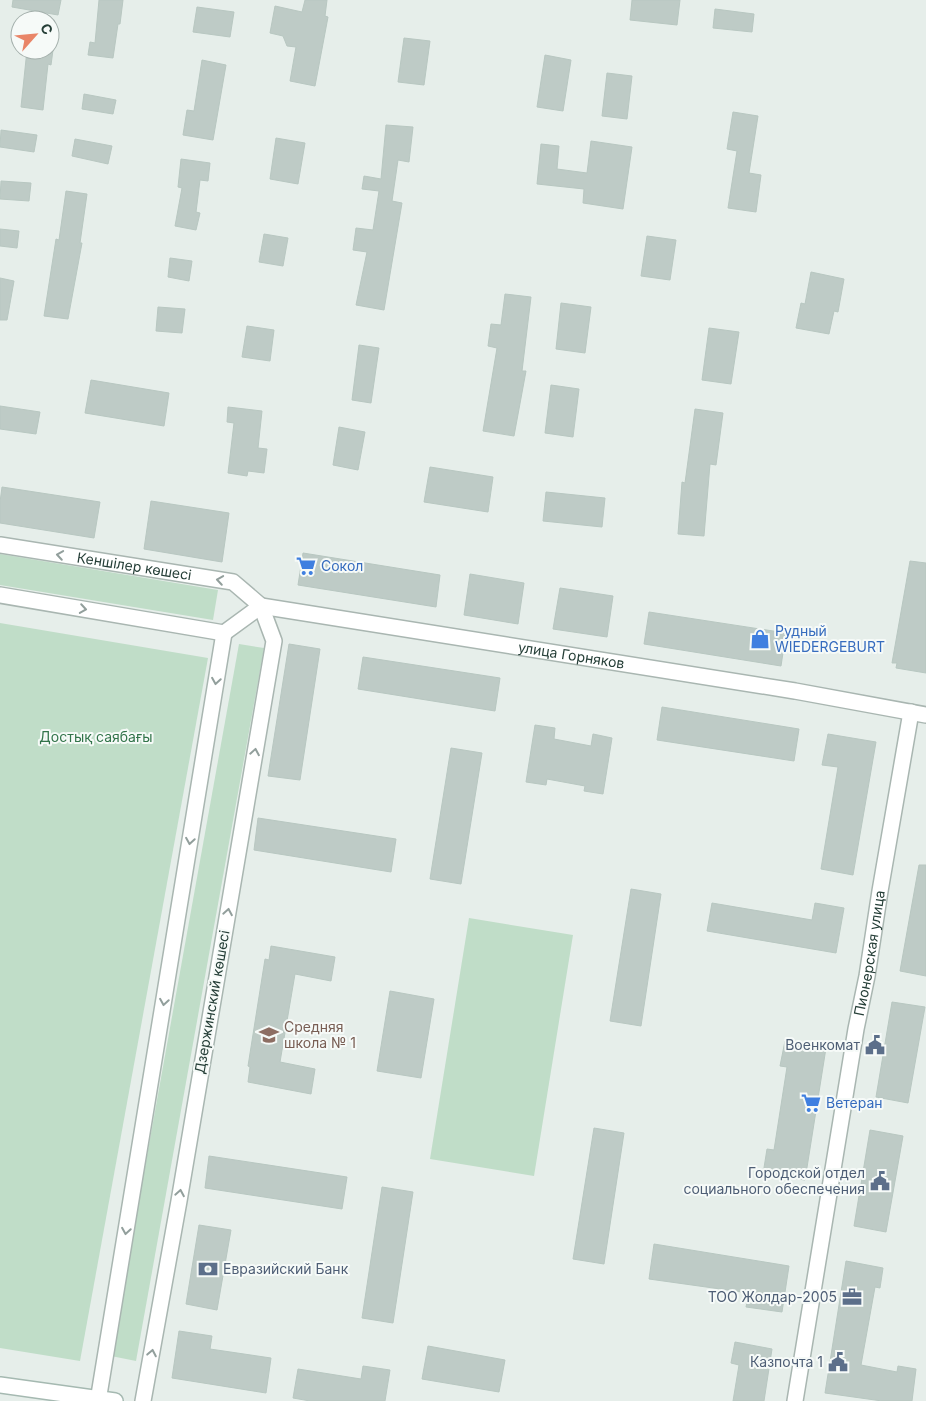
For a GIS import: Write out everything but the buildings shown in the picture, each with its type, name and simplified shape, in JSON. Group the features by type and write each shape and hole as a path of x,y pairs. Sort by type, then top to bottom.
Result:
{"street":[{"name":"Кеншілер көшесі","path":"0,545 233,582 261,606"},
{"path":"0,595 224,633"},
{"path":"99,1400 224,633 261,606"},
{"name":"улица Горняков","path":"261,606 776,688 919,714"},
{"name":"Дзержинский көшесі","path":"142,1401 179,1201 274,641 261,606"},
{"name":"Пионерская улица","path":"795,1401 880,890 919,714"},
{"path":"0,1385 115,1401"}],"green space":[{"path":"0,554 218,590 213,620 0,585"},
{"name":"Достық саябағы","path":"0,623 208,658 80,1361 0,1348"},
{"path":"239,644 264,648 136,1361 111,1356"},
{"path":"469,918 573,935 534,1176 430,1159"}],"place":[{"name":"Сокол","path":"306,566"},
{"name":"Рудный WIEDERGEBURT","path":"760,639"},
{"name":"Средняя школа № 1","path":"269,1035"},
{"name":"Военкомат","path":"875,1045"},
{"name":"Ветеран","path":"811,1103"},
{"name":"Городской отдел социального обеспечения","path":"880,1181"},
{"name":"Евразийский Банк","path":"208,1269"},
{"name":"ТОО Жолдар-2005","path":"852,1297"},
{"name":"Казпочта 1","path":"838,1362"}]}
